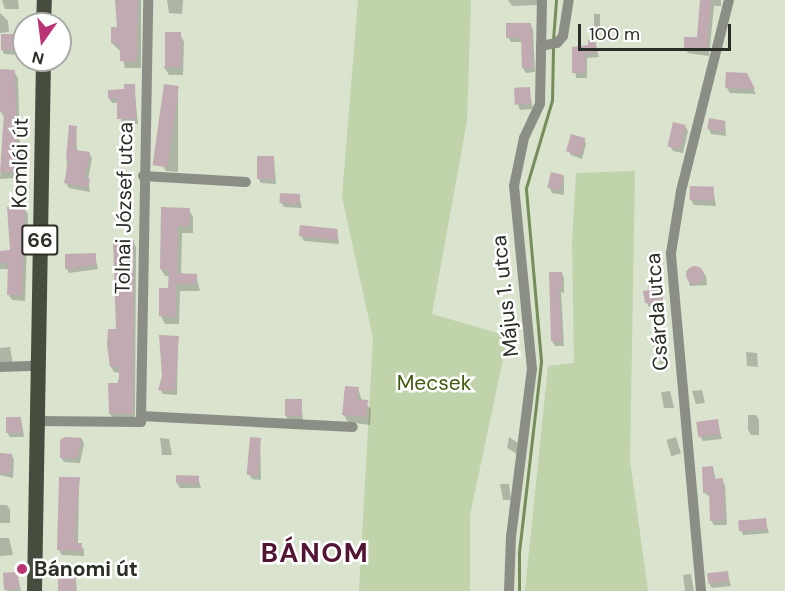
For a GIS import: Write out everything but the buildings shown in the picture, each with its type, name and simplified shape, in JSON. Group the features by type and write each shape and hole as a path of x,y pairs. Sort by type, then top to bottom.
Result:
{"main road":[{"name":"Komlói út","path":"34,591 43,72"}],"street":[{"name":"Tolnai József utca","path":"141,416 143,176 148,0"},
{"name":"Május 1. utca","path":"509,591 510,547 532,369 514,186 524,138 540,103 549,44 542,0"},
{"path":"549,44 563,36 568,0"},
{"name":"Csárda utca","path":"700,591 671,253 681,191 729,0"},
{"path":"143,176 246,182"},
{"path":"0,367 37,366"},
{"path":"37,421 141,422 141,416 353,427"}],"green space":[{"name":"Mecsek","path":"358,0 471,0 467,121 432,314 508,336 470,515 470,591 359,591 373,338 342,197"},
{"path":"635,171 630,460 648,591 525,591 548,366 574,363 572,240 576,173"}],"waterway":[{"path":"553,40 556,0"},
{"path":"519,591 519,552 541,361 526,188 552,100 553,47"}],"place":[{"name":"Bánomi út","path":"22,569"}],"district":[{"name":"BÁNOM","path":"315,553"}]}
